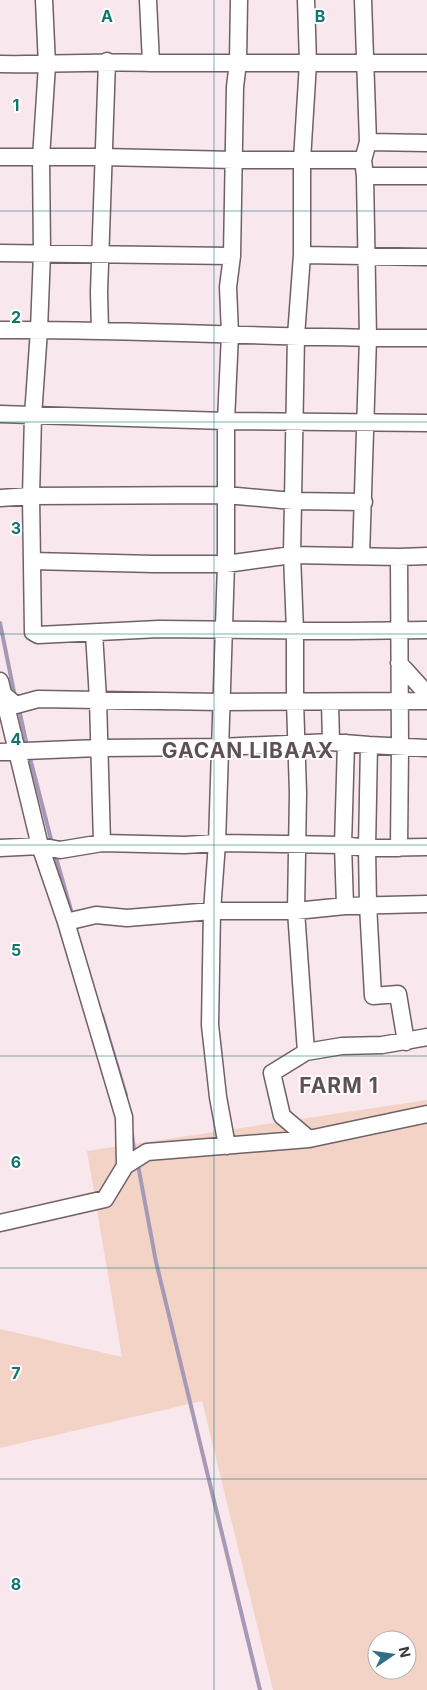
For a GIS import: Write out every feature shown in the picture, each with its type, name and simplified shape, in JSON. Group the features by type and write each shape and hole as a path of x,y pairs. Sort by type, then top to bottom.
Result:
{"street":[{"path":"44,0 47,65 41,158 42,253 33,416 31,496 32,629 34,635 223,629 295,631 427,630"},
{"path":"148,0 151,63"},
{"path":"227,1146 218,1097 210,1025 212,911 217,843 226,564 226,421 230,334 228,287 232,256 235,86 238,62 239,0"},
{"path":"306,0 308,63 302,160 302,256 296,336 292,555 295,631 296,911 306,1052"},
{"path":"361,556 368,338 364,168 368,142 363,0"},
{"path":"100,330 99,292 107,61"},
{"path":"0,64 47,65 107,61 151,63 427,63"},
{"path":"368,142 427,143"},
{"path":"0,157 302,160 427,176"},
{"path":"0,253 232,256"},
{"path":"302,256 427,257"},
{"path":"0,330 100,330 427,338"},
{"path":"0,414 226,421 427,423"},
{"path":"0,498 31,496 226,495 293,501 364,502"},
{"path":"32,561 226,564 292,555 427,556"},
{"path":"399,557 399,848"},
{"path":"94,632 102,843"},
{"path":"399,663 427,694"},
{"path":"1,690 16,705 38,699 221,702 427,701"},
{"path":"1,690 40,846 66,922 124,1117 125,1166"},
{"path":"330,702 338,742 345,906"},
{"path":"0,752 98,748 220,747 338,742 369,746 427,748"},
{"path":"369,746 368,906 374,996 398,994 406,1042"},
{"path":"0,848 40,846 60,850 102,843 343,845 367,848 427,847"},
{"path":"66,922 96,915 128,918 212,911 296,911 345,906 427,904"},
{"path":"309,1139 282,1116 272,1073 306,1052 342,1046 382,1045 427,1037"},
{"path":"0,1223 105,1199 125,1166 147,1152 309,1139 427,1114"}],"shaded area":[{"path":"427,1100 427,1690 273,1690 202,1401 0,1448 0,1329 122,1357 87,1151"}],"waterway":[{"path":"0,623 15,697"},
{"path":"19,709 27,746"},
{"path":"30,758 52,843"},
{"path":"55,854 71,910"},
{"path":"102,1015 126,1095"},
{"path":"132,1134 134,1149"},
{"path":"138,1165 156,1262 260,1690"}],"district":[{"name":"GACAN LIBAAX","path":"248,750"},
{"name":"FARM 1","path":"339,1085"}]}
